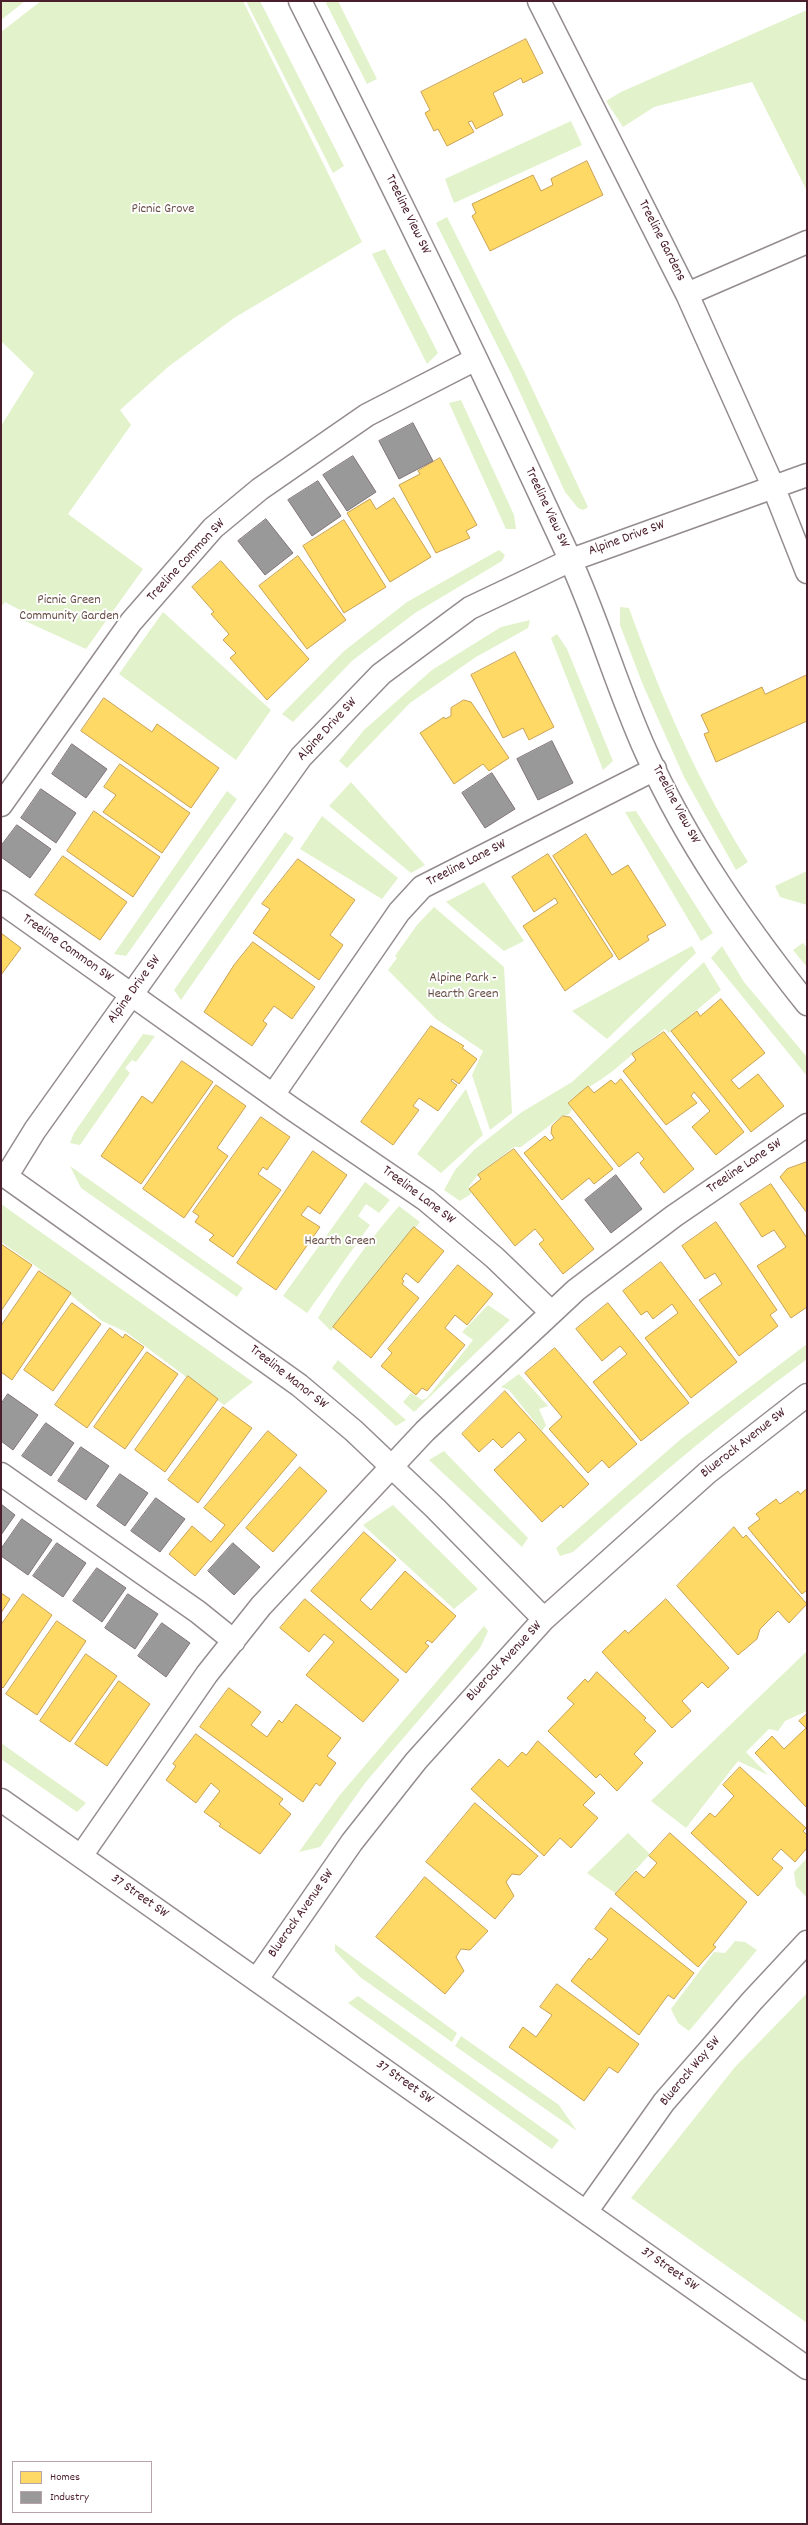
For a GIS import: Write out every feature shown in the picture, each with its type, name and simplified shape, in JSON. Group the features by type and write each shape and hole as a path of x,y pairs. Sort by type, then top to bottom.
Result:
{"street":[{"name":"Treeline View SW","path":"300,1 386,172 571,560 646,752 677,813 726,895 807,1004"},
{"name":"Treeline Gardens","path":"539,1 687,294 773,486 807,572"},
{"path":"687,294 807,242"},
{"name":"Treeline Common SW","path":"1,805 131,622 214,528 260,489 367,415 476,359"},
{"name":"Alpine Drive SW","path":"3,1175 301,757 381,674 470,608 571,560 807,474"},
{"name":"Treeline Lane SW","path":"273,1095 399,912 422,887 655,769"},
{"name":"Treeline Common SW","path":"1,902 132,995"},
{"name":"Treeline Lane SW","path":"132,995 273,1095 349,1145 449,1217 495,1258 551,1312"},
{"name":"Treeline Lane SW","path":"81,1856 208,1674 272,1594 392,1469 443,1413 551,1312 674,1216 807,1125"},
{"name":"Treeline Manor SW","path":"3,1175 299,1385 354,1431 392,1469 435,1508 544,1620"},
{"name":"Bluerock Avenue SW","path":"257,1979 352,1842 470,1699 544,1620 707,1473 807,1396"},
{"path":"1,1474 198,1612 234,1641"},
{"name":"37 Street SW","path":"1,1800 807,2368"},
{"name":"Bluerock Way SW","path":"586,2212 664,2102 807,1942"}],"green space":[{"path":"4,1 25,1 1,20 1,4"},
{"path":"41,1 243,1 362,242 234,318 168,367 120,410 131,425 68,514 143,569 86,649 23,620 20,610 5,602 1,607 1,426 34,373 1,341 1,32"},
{"path":"246,1 260,1 344,166 333,173"},
{"path":"325,1 338,1 377,79 367,84"},
{"path":"807,10 807,191 752,82 654,107 623,127 606,101 621,92"},
{"path":"571,121 582,145 454,203 445,179"},
{"path":"447,217 523,369 588,507 583,510 578,508 565,492 512,375 436,223"},
{"path":"385,249 438,353 427,364 372,254"},
{"path":"461,400 514,515 516,529 506,529 449,403"},
{"path":"499,550 505,555 502,561 415,613 353,660 293,722 282,714 344,651 407,602"},
{"path":"620,607 629,608 654,674 682,738 713,801 748,862 736,870 684,777 643,685 620,625"},
{"path":"163,612 271,710 236,760 119,674"},
{"path":"530,620 528,628 476,657 410,703 347,768 339,761 364,730 432,670 501,627"},
{"path":"557,634 567,649 613,761 603,770 551,638"},
{"path":"351,782 425,865 411,873 329,806"},
{"path":"227,791 237,799 126,956 114,954"},
{"path":"636,811 713,933 701,941 625,812"},
{"path":"322,816 398,878 382,899 300,849"},
{"path":"285,832 294,838 181,1000 174,990"},
{"path":"807,871 807,905 780,897 775,886"},
{"path":"484,882 524,941 504,951 446,902"},
{"name":"Alpine Park - Hearth Green","path":"434,907 504,967 512,1113 490,1130 472,1075 483,1051 436,1019 388,970 397,958 395,956 417,925"},
{"path":"803,943 807,948 807,967 793,950"},
{"path":"692,946 696,953 607,1039 572,1011"},
{"path":"722,946 744,982 807,1057 807,1076 711,958"},
{"path":"704,962 721,990 669,1033 665,1029 614,1070 568,1102 572,1110 568,1115 562,1116 521,1147 514,1147 477,1176 469,1186 471,1194 460,1201 444,1190 455,1170 475,1149 522,1112 572,1082"},
{"path":"143,1034 155,1036 136,1062 132,1060 125,1068 130,1073 80,1145 70,1143 74,1133"},
{"path":"466,1089 483,1135 441,1173 417,1154"},
{"path":"70,1166 243,1288 237,1297 81,1188"},
{"name":"Hearth Green","path":"365,1182 390,1200 379,1213 366,1204 358,1216 370,1225 307,1313 283,1296"},
{"path":"1,1204 253,1382 224,1405 126,1332 102,1321 37,1267 1,1242"},
{"name":"Hearth Green","path":"399,1206 420,1222 331,1331 318,1318 356,1260"},
{"path":"488,1305 510,1320 414,1412 403,1402 411,1393 422,1400 427,1398 473,1340 462,1332"},
{"path":"807,1344 807,1359 688,1452 573,1552 560,1556 556,1548 681,1439"},
{"path":"338,1360 406,1420 396,1426 332,1368"},
{"path":"519,1374 548,1406 539,1409 546,1425 542,1431 509,1390 501,1387"},
{"path":"444,1451 528,1538 522,1547 429,1460"},
{"path":"393,1505 478,1589 454,1609 363,1525"},
{"path":"484,1626 488,1631 480,1648 365,1783 320,1847 299,1852 339,1796"},
{"path":"807,1651 807,1711 785,1721 778,1731 769,1729 746,1752 768,1775 738,1761 686,1828 651,1801"},
{"path":"1,1743 86,1803 77,1812 1,1759"},
{"path":"628,1833 650,1854 615,1893 587,1873"},
{"path":"807,1858 806,1897 796,1886 794,1872"},
{"path":"735,1941 745,1942 757,1950 689,2031 678,2023 671,2009 714,1952 725,1953"},
{"path":"335,1944 457,2033 452,2042 360,1977 335,1951"},
{"path":"807,1993 807,2323 631,2198 735,2067"},
{"path":"358,1996 559,2140 552,2149 348,2003"},
{"path":"461,2036 559,2105 577,2131 455,2046"}],"building: Homes":[{"path":"526,39 543,73 523,83 521,78 493,93 503,115 476,129 472,121 468,122 474,132 447,146 438,129 434,131 425,113 430,110 421,92"},
{"path":"587,161 603,195 490,251 472,216 476,213 472,204 533,175 541,191 553,185 551,179"},
{"path":"440,458 477,525 466,531 470,538 436,553 399,485 420,474 418,471"},
{"path":"394,498 431,557 390,582 347,513 370,499 376,509"},
{"path":"344,520 386,587 344,613 303,546"},
{"path":"298,556 346,620 307,649 259,586"},
{"path":"221,561 309,659 267,700 230,658 236,653 223,640 229,634 211,614 214,612 192,587"},
{"path":"515,652 554,727 529,740 523,728 503,738 471,675"},
{"path":"807,675 807,721 716,762 704,734 709,732 701,715 762,687 765,694"},
{"path":"104,698 152,732 157,724 219,768 191,808 81,731"},
{"path":"464,700 471,702 509,758 489,771 483,764 454,784 420,733 444,717 445,719 451,716 451,708"},
{"path":"120,764 190,813 162,853 103,812 116,795 104,787"},
{"path":"94,811 160,857 133,897 67,851"},
{"path":"586,834 612,875 628,865 666,925 647,936 649,940 619,960 553,856"},
{"path":"548,854 613,956 565,991 523,926 558,903 555,898 534,912 512,877"},
{"path":"63,856 127,902 100,940 35,895"},
{"path":"298,859 355,900 330,935 343,945 319,980 253,933 270,909 262,904"},
{"path":"1,933 21,948 1,975"},
{"path":"253,942 315,987 292,1019 274,1006 263,1021 267,1024 252,1046 204,1012 234,965"},
{"path":"721,999 765,1053 731,1080 739,1089 758,1074 784,1106 751,1132 671,1031 697,1011 700,1016"},
{"path":"431,1026 464,1046 462,1048 477,1059 459,1084 452,1079 451,1081 457,1085 438,1111 419,1098 413,1106 419,1110 393,1145 361,1122"},
{"path":"664,1032 744,1132 716,1155 692,1127 710,1111 694,1092 691,1096 697,1103 666,1125 623,1071 636,1060 632,1054"},
{"path":"182,1061 213,1082 141,1184 101,1156 142,1096 152,1103"},
{"path":"621,1079 694,1169 664,1193 640,1163 644,1159 638,1152 619,1167 568,1103 588,1086 594,1093 611,1080 615,1084"},
{"path":"216,1085 246,1106 217,1148 228,1156 184,1218 143,1189"},
{"path":"563,1116 570,1117 613,1169 594,1184 589,1178 562,1200 524,1153 545,1136 550,1141 554,1138 551,1133 552,1126"},
{"path":"261,1117 290,1137 267,1170 263,1167 258,1174 281,1190 233,1257 209,1240 214,1235 195,1222 199,1216 193,1212"},
{"path":"514,1149 594,1249 563,1274 539,1244 544,1240 535,1229 515,1246 469,1189 481,1179 478,1175"},
{"path":"313,1151 347,1175 320,1214 308,1206 301,1215 320,1227 276,1290 237,1263"},
{"path":"807,1162 807,1213 780,1177 787,1169"},
{"path":"771,1184 807,1238 807,1307 791,1318 757,1266 786,1247 774,1230 762,1237 740,1204"},
{"path":"716,1222 777,1310 770,1315 778,1326 739,1356 699,1300 722,1284 715,1273 705,1279 682,1246"},
{"path":"414,1227 444,1251 418,1283 406,1273 402,1279 404,1281 402,1284 419,1298 371,1358 333,1327"},
{"path":"1,1244 32,1265 1,1311"},
{"path":"661,1262 737,1362 691,1398 645,1338 678,1313 672,1304 653,1319 647,1311 641,1315 623,1291"},
{"path":"458,1265 493,1294 467,1325 455,1315 445,1328 465,1345 427,1391 422,1388 416,1395 381,1366 392,1353 388,1349"},
{"path":"39,1271 71,1293 12,1380 1,1372 1,1326"},
{"path":"72,1303 101,1324 53,1391 24,1370"},
{"path":"608,1303 689,1403 641,1441 593,1382 627,1354 620,1346 602,1361 576,1329"},
{"path":"110,1328 123,1338 125,1334 144,1347 87,1428 55,1405"},
{"path":"555,1348 637,1444 609,1468 602,1460 588,1473 549,1429 562,1417 525,1373"},
{"path":"147,1352 178,1374 125,1449 94,1427"},
{"path":"188,1376 218,1399 165,1472 135,1450"},
{"path":"505,1391 589,1484 563,1508 561,1505 542,1522 494,1470 526,1440 519,1432 502,1448 493,1439 479,1452 462,1434"},
{"path":"223,1407 252,1428 198,1503 168,1480"},
{"path":"268,1431 297,1455 195,1576 169,1554 192,1526 211,1542 225,1525 204,1508"},
{"path":"300,1467 327,1491 273,1552 246,1528"},
{"path":"807,1489 807,1590 802,1594 748,1528 760,1519 756,1514 776,1499 780,1504 798,1491 800,1494"},
{"path":"734,1527 743,1538 746,1535 807,1604 789,1623 778,1611 760,1629 757,1639 738,1655 677,1586"},
{"path":"364,1532 396,1560 360,1600 371,1610 405,1571 456,1616 432,1643 428,1640 425,1643 429,1646 406,1673 311,1591"},
{"path":"1,1593 10,1599 1,1613"},
{"path":"23,1594 52,1615 3,1688 1,1686 1,1625"},
{"path":"305,1599 399,1680 363,1722 306,1675 334,1642 324,1634 309,1652 280,1628"},
{"path":"666,1599 729,1668 708,1688 702,1682 682,1701 691,1711 672,1728 602,1652 625,1630 628,1633"},
{"path":"57,1621 86,1641 37,1715 6,1694"},
{"path":"86,1654 117,1676 70,1742 40,1721"},
{"path":"597,1672 646,1718 644,1720 656,1731 634,1754 643,1763 617,1791 600,1774 596,1778 548,1731 574,1704 567,1698 585,1679 588,1682"},
{"path":"119,1681 150,1704 107,1766 75,1744"},
{"path":"229,1688 261,1712 251,1725 267,1737 279,1720 282,1723 296,1704 341,1738 327,1756 336,1763 320,1786 316,1783 303,1802 200,1727"},
{"path":"807,1714 807,1808 755,1753 772,1736 784,1749 806,1728 799,1721"},
{"path":"196,1734 283,1799 279,1804 291,1814 260,1854 219,1826 221,1824 204,1812 220,1791 211,1783 196,1803 166,1780 176,1766 173,1764"},
{"path":"538,1741 595,1793 583,1805 598,1818 571,1848 560,1838 544,1856 471,1789 499,1759 508,1767 522,1752 526,1755"},
{"path":"740,1767 806,1828 803,1831 807,1835 807,1848 795,1862 781,1849 772,1859 783,1868 758,1896 691,1833 710,1813 715,1817 734,1796 723,1785"},
{"path":"475,1803 538,1856 520,1875 512,1874 506,1882 514,1896 495,1919 426,1862"},
{"path":"670,1833 747,1902 713,1945 716,1947 698,1967 615,1894 636,1871 644,1878 657,1863 649,1856"},
{"path":"425,1877 488,1931 470,1950 461,1949 456,1957 464,1971 445,1994 376,1937"},
{"path":"611,1908 694,1973 674,1999 668,1995 639,2035 571,1981 589,1958 591,1960 608,1939 595,1929"},
{"path":"557,1984 639,2044 618,2073 609,2067 584,2101 509,2047 523,2027 536,2037 552,2015 540,2007"}],"building: Industry":[{"path":"413,423 433,461 399,479 379,441"},
{"path":"353,456 376,492 347,511 323,475"},
{"path":"318,481 341,516 312,536 288,500"},
{"path":"266,519 293,553 265,575 238,541"},
{"path":"552,741 573,783 538,800 517,759"},
{"path":"72,744 107,769 86,798 52,774"},
{"path":"492,773 515,809 485,828 462,793"},
{"path":"41,789 76,813 56,843 21,818"},
{"path":"17,825 51,849 30,878 1,857 1,846"},
{"path":"616,1175 642,1209 611,1233 585,1200"},
{"path":"8,1394 38,1415 13,1450 1,1441 1,1404"},
{"path":"46,1423 74,1443 51,1476 22,1456"},
{"path":"81,1447 109,1466 86,1500 58,1481"},
{"path":"120,1474 148,1493 125,1526 97,1506"},
{"path":"156,1498 185,1519 160,1552 131,1531"},
{"path":"1,1504 15,1515 1,1535"},
{"path":"22,1519 52,1540 28,1575 1,1556 1,1549"},
{"path":"57,1543 86,1563 63,1597 33,1576"},
{"path":"233,1543 260,1567 234,1595 208,1571"},
{"path":"97,1568 126,1588 102,1622 73,1601"},
{"path":"128,1594 158,1614 135,1649 105,1628"},
{"path":"162,1623 190,1643 166,1677 138,1656"}],"park label":[{"name":"Picnic Grove","path":"163,210"},
{"name":"Picnic Green Community Garden","path":"69,610"}]}
